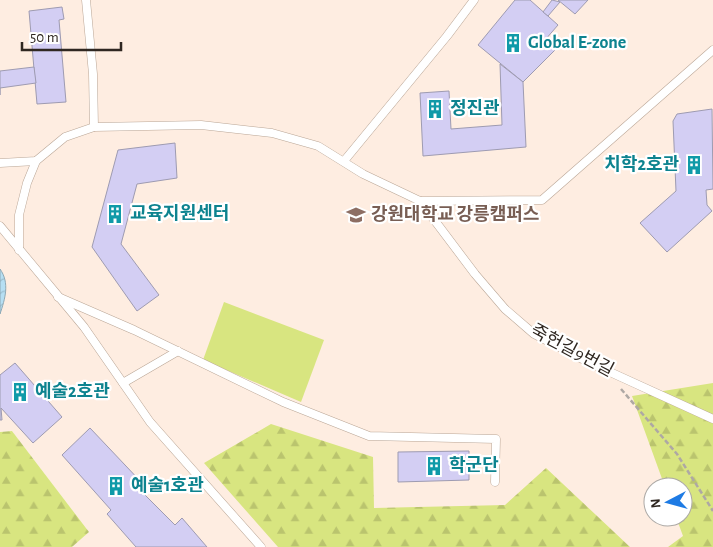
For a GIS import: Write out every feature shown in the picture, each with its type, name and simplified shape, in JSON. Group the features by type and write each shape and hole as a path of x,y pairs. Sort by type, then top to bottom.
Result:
{"lane":[{"path":"86,0 93,74 94,127"},
{"path":"344,161 447,36 474,0"},
{"path":"19,250 18,215 27,183 36,161 65,137 94,127 200,125 272,133 318,146 363,174 420,201 542,200 713,50"},
{"path":"0,163 36,161"},
{"name":"죽헌길9번길","path":"420,201 475,274 505,309 534,334 611,373 713,420"},
{"path":"0,226 84,327 150,422 261,547"},
{"path":"58,297 178,351 283,402 369,436 496,439 495,482"},
{"path":"123,383 178,351"}],"path":[{"path":"611,373 616,384 677,454 713,511"}],"shaded area":[{"name":"강원대학교 강릉캠퍼스","path":"0,0 713,0 713,547 72,547 89,532 12,431 0,432"}],"green space":[{"path":"224,302 324,340 301,402 203,360"},
{"path":"713,383 713,547 668,547 683,536 680,527 693,527 693,477 661,477 632,396"},
{"path":"271,424 373,457 374,508 505,505 546,468 630,547 278,547 204,463"},
{"path":"12,431 89,532 72,547 0,547 0,432"}],"water":[{"path":"0,269 6,285 0,314"}],"building":[{"name":"Global E-zone","path":"515,0 530,0 558,25 545,40 556,49 523,82 478,45"},
{"path":"552,0 560,2 548,16 543,12"},
{"path":"558,0 588,0 575,14"},
{"path":"62,7 64,19 59,20 66,102 37,104 29,11"},
{"name":"정진관","path":"500,64 523,82 526,147 423,156 420,93 449,91 451,129 502,125"},
{"path":"34,67 36,83 0,88 0,71"},
{"name":"치학2호관","path":"712,109 713,189 706,190 707,205 712,211 667,252 640,223 676,191 673,121 677,114"},
{"name":"교육지원센터","path":"175,143 177,178 137,184 121,244 159,295 137,311 92,247 118,150"},
{"name":"예술2호관","path":"15,363 62,417 33,443 1,408 2,420 0,420 0,375"},
{"name":"예술1호관","path":"90,428 143,484 139,489 175,525 182,518 207,547 136,547 107,514 111,510 62,455"},
{"name":"학군단","path":"469,451 469,480 398,482 398,452"}],"place":[{"name":"Global E-zone","path":"513,43"},
{"name":"정진관","path":"435,109"},
{"name":"치학2호관","path":"694,165"},
{"name":"교육지원센터","path":"115,214"},
{"name":"강원대학교 강릉캠퍼스","path":"356,215"},
{"name":"예술2호관","path":"20,392"},
{"name":"학군단","path":"434,466"},
{"name":"예술1호관","path":"116,486"}]}
